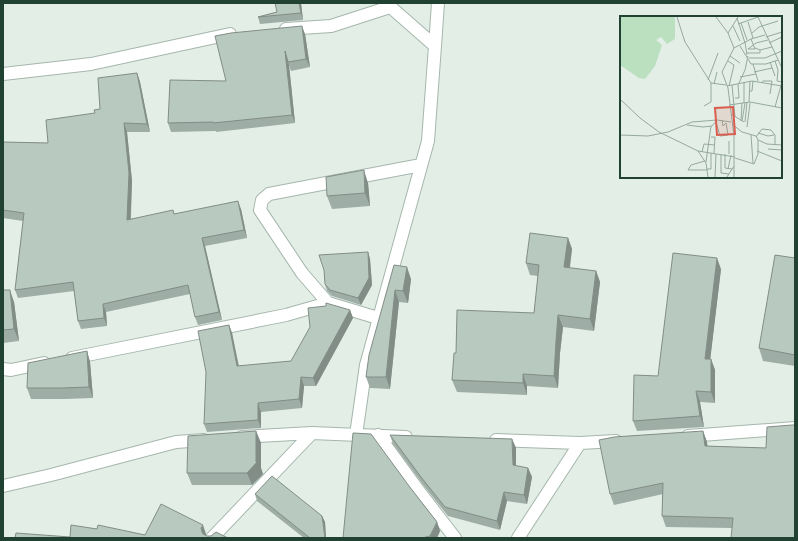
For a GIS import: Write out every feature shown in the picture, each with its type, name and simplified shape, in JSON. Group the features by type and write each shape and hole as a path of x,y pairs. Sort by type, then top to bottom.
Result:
{"street":[{"path":"356,435 366,365 428,142 438,3"},
{"path":"277,30 331,26 388,5 435,46"},
{"path":"3,74 91,64 240,33"},
{"path":"328,304 302,273 260,210 262,200 269,194 421,165"},
{"path":"3,369 11,370 286,315 328,304 378,318"},
{"path":"676,436 795,428"},
{"path":"212,538 312,433"},
{"path":"232,437 312,433 416,437"},
{"path":"378,435 455,538"},
{"path":"3,486 176,442 216,439"},
{"path":"486,440 580,443 628,440"},
{"path":"518,538 580,443"}],"building":[{"path":"275,3 299,3 301,13 258,17 277,12"},
{"path":"302,26 306,59 288,62 285,51 292,115 213,123 168,123 170,80 226,81 215,36"},
{"path":"137,73 147,124 124,123 129,173 127,220 173,210 174,214 238,201 244,230 202,238 219,312 195,317 188,285 103,304 104,318 78,321 73,282 15,290 24,213 3,210 3,142 48,143 46,120 95,113 94,110 100,109 98,78"},
{"path":"364,170 365,193 327,196 326,177"},
{"path":"530,233 568,238 564,267 596,271 590,319 558,315 554,376 523,374 523,383 452,380 454,353 456,353 457,310 534,313 539,265 526,263"},
{"path":"368,252 369,278 358,298 330,290 325,284 324,270 319,255"},
{"path":"673,253 717,258 705,359 711,359 711,392 696,391 700,416 633,421 634,375 658,376"},
{"path":"775,255 795,258 795,355 759,348"},
{"path":"394,265 407,267 403,291 395,290 386,377 366,377 369,355"},
{"path":"3,290 10,290 14,329 3,330"},
{"path":"326,303 350,310 313,378 301,377 299,399 258,403 258,420 204,424 206,372 198,331 229,325 237,366 291,361 310,327 308,308 326,306"},
{"path":"87,351 89,387 27,388 28,363"},
{"path":"795,425 795,538 731,538 733,518 662,516 663,483 610,494 599,440 614,437 703,431 705,446 766,448 767,427"},
{"path":"256,431 256,462 258,461 247,473 187,473 188,436"},
{"path":"353,433 371,434 437,522 430,536 422,538 343,538"},
{"path":"390,435 512,439 513,465 528,468 524,495 504,492 497,521 445,507"},
{"path":"272,476 322,516 325,538 310,538 255,494"},
{"path":"161,504 203,525 201,528 203,534 211,536 216,532 228,538 15,538 16,533 70,537 71,525 97,529 98,525 145,535"}]}
